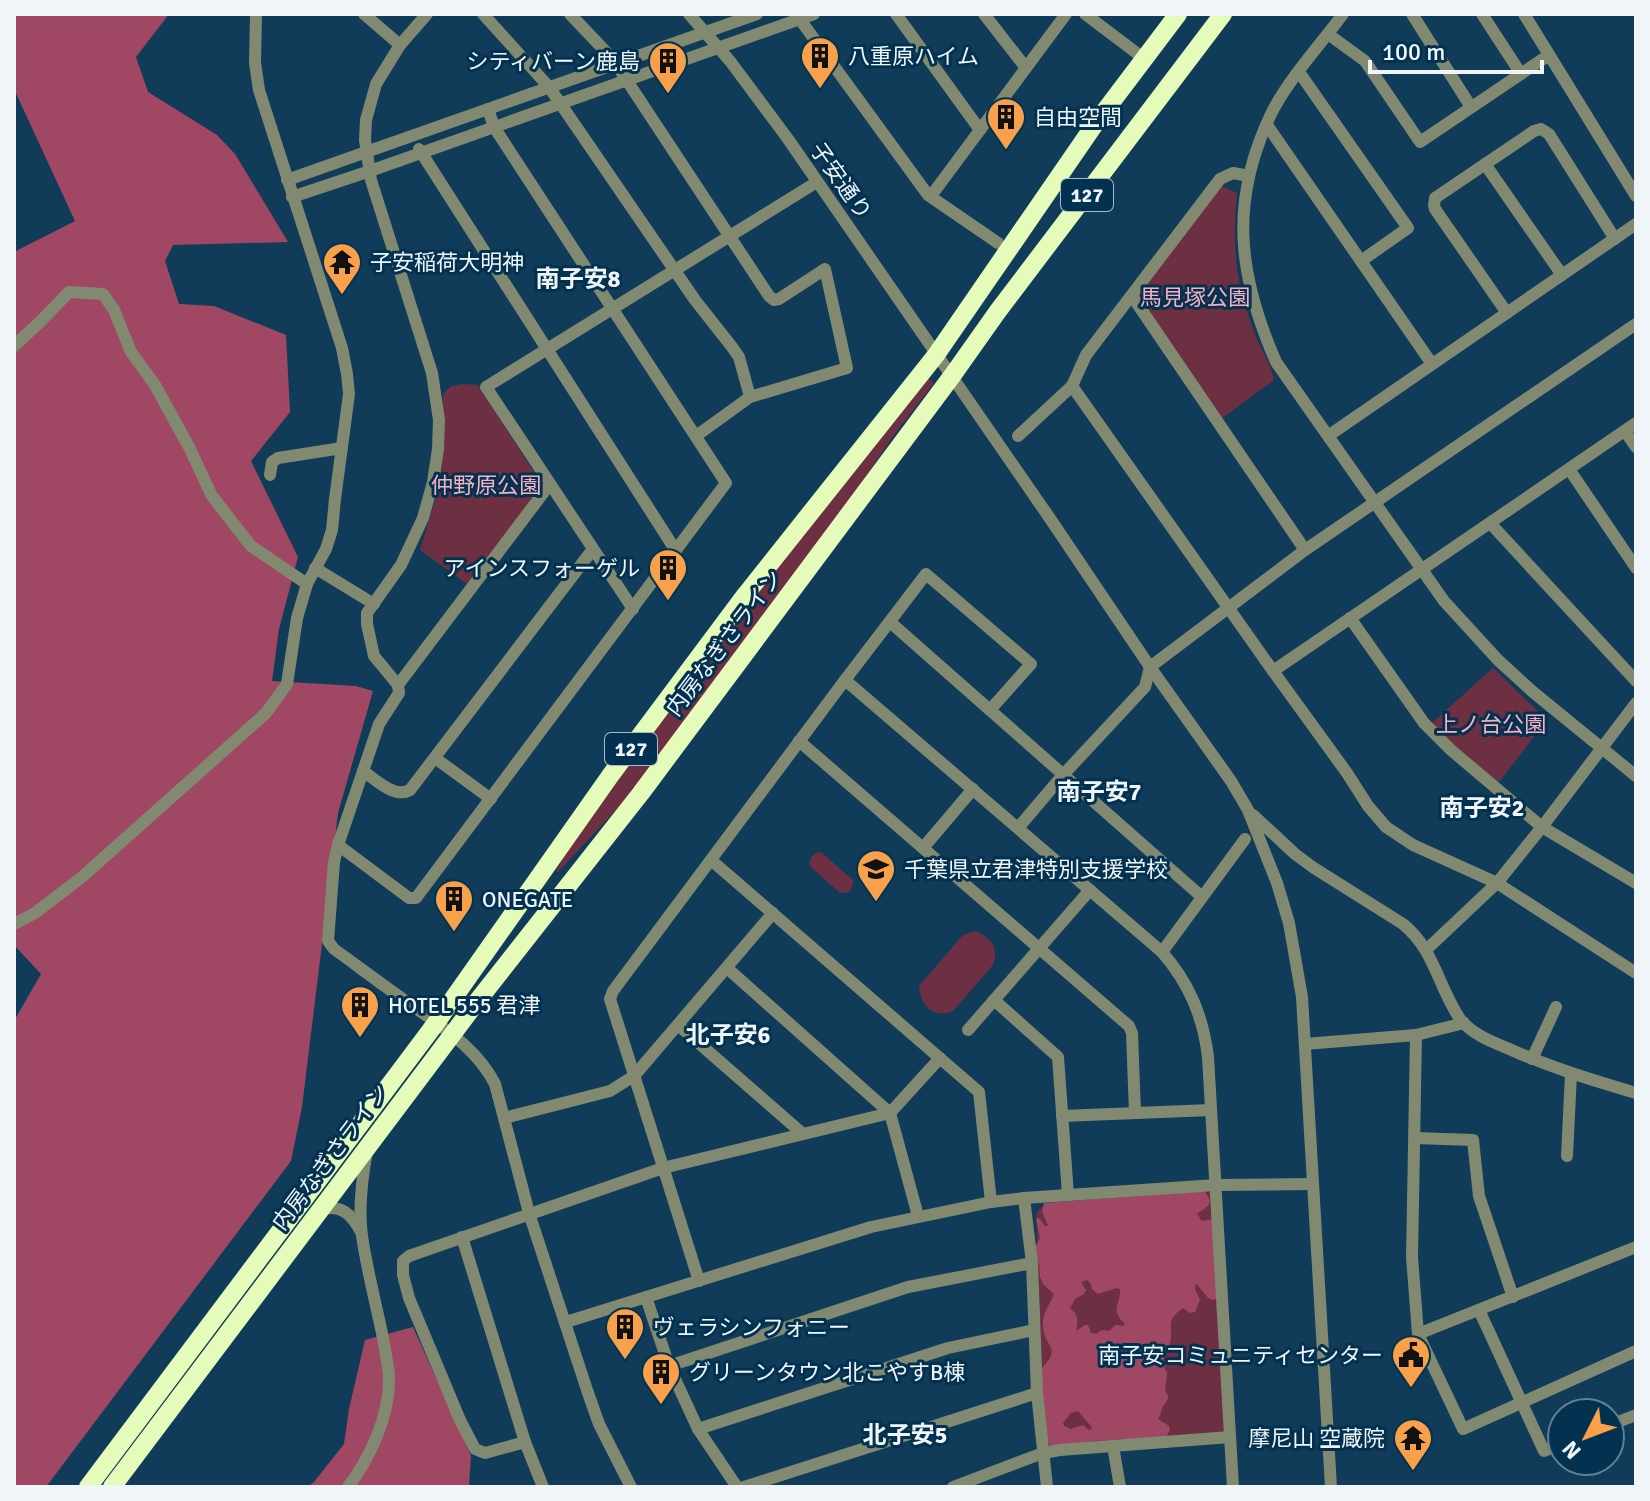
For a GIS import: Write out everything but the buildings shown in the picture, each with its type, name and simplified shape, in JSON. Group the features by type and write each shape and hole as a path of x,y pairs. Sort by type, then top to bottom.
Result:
{"highway":[{"name":"内房なぎさライン","path":"88,1487 436,1023 610,776 737,606 936,355 1094,126 1178,14"},
{"name":"内房なぎさライン","path":"112,1487 479,999 641,793 998,311 1223,14"}],"street":[{"path":"14,924 35,913 82,877 266,713 287,684 297,618 307,584 326,549 332,530 349,394 347,374 342,348 259,90 255,63 256,14"},
{"path":"364,14 400,45"},
{"path":"427,14 400,45 381,75 370,102 365,140 376,195 432,373 439,420 438,449 423,518 401,565 367,613 374,656 398,685 399,693 379,724 338,845 328,941 334,949 454,1035 478,1057 495,1084 529,1213 587,1390 599,1424 631,1487"},
{"path":"483,14 549,87 674,271 739,357 750,397"},
{"path":"570,14 616,64 769,296 779,299 825,269 847,368 750,397 696,436"},
{"name":"子安通り","path":"689,14 754,92 1231,781 1248,810"},
{"path":"287,180 757,14"},
{"path":"292,197 719,48 798,17 814,14"},
{"path":"896,14 980,130"},
{"path":"984,14 1026,68"},
{"path":"931,196 1066,14"},
{"path":"1085,14 1138,54"},
{"path":"1343,14 1272,113 1249,176 1244,201 1245,262 1252,300 1262,330 1276,362 1444,601 1498,660 1533,692 1636,776"},
{"path":"1412,14 1471,107"},
{"path":"1482,14 1521,74"},
{"path":"1524,14 1636,196"},
{"path":"798,17 928,195 998,243"},
{"path":"1328,34 1365,61 1420,142 1549,55"},
{"path":"1299,72 1408,228 1361,261"},
{"path":"338,845 409,898 416,898 726,483 494,127 488,109"},
{"path":"1267,125 1432,364"},
{"path":"1507,313 1434,205 1435,198 1541,129 1546,131 1615,239"},
{"path":"412,136 676,551"},
{"path":"1485,164 1562,275"},
{"path":"1018,436 1072,386 1086,355 1220,179 1233,173 1249,176"},
{"path":"633,609 486,387 817,182"},
{"path":"1328,436 1636,224"},
{"path":"14,346 69,292 103,294 114,310 131,352 155,385 190,449 212,496 251,546 307,584"},
{"path":"1132,296 1305,550"},
{"path":"1018,828 1145,687 1150,667 1305,550 1636,324"},
{"path":"1072,386 1368,806 1386,827 1413,845 1497,883 1636,973"},
{"path":"1273,671 1631,427 1636,447"},
{"path":"270,475 272,462 278,458 342,448"},
{"path":"1569,469 1636,568"},
{"path":"398,685 550,484"},
{"path":"1490,523 1636,681"},
{"path":"363,771 397,793 410,790 593,549"},
{"path":"315,568 374,604"},
{"path":"699,1281 610,999 613,991 926,574 1031,664 990,710"},
{"path":"1350,618 1424,723 1451,750 1542,827 1636,883"},
{"path":"890,622 1202,897"},
{"path":"845,680 1162,952 1187,985 1199,1012 1205,1037 1233,1487"},
{"path":"1426,950 1497,883 1636,703"},
{"path":"799,741 1129,1026 1132,1033 1135,1113"},
{"path":"435,758 491,799"},
{"path":"923,848 973,789"},
{"path":"1248,810 1314,868 1416,935 1460,1018 1469,1029 1482,1038 1571,1074 1636,1093"},
{"path":"1248,810 1266,852 1289,923 1302,997 1331,1487"},
{"path":"1162,952 1245,839"},
{"path":"711,860 979,1092 991,1202"},
{"path":"968,1030 1090,890"},
{"path":"504,1118 610,1091 634,1076 773,913"},
{"path":"727,968 890,1113 918,1216"},
{"path":"994,1000 1058,1057 1068,1195"},
{"path":"1532,1059 1556,1007"},
{"path":"1305,1044 1416,1035 1464,1023"},
{"path":"678,1025 803,1134"},
{"path":"1416,1035 1412,1257 1418,1334 1463,1429 1636,1351"},
{"path":"525,1442 485,1453 475,1449 460,1420 405,1284 403,1261 409,1256 529,1213 663,1168 890,1113 940,1058"},
{"path":"1567,1156 1571,1074"},
{"path":"1062,1116 1211,1110"},
{"path":"1415,1138 1473,1140 1479,1196 1513,1297"},
{"path":"348,1487 377,1439 389,1381 362,1234 361,1194 367,1147"},
{"path":"566,1322 871,1227 991,1202 1216,1185 1312,1184"},
{"path":"1024,1198 1032,1263 1037,1393 1047,1487"},
{"path":"320,1210 330,1207 347,1213 362,1234"},
{"path":"462,1237 525,1442 543,1487"},
{"path":"1418,1334 1636,1247"},
{"path":"669,1366 908,1287 1032,1263"},
{"path":"646,1297 669,1366 698,1429 737,1487"},
{"path":"1479,1310 1546,1450"},
{"path":"698,1429 948,1348 1034,1330"},
{"path":"744,1487 1037,1393"},
{"path":"953,1487 1043,1453 1230,1437"},
{"path":"1113,1446 1120,1487"}],"green space":[{"name":"馬見塚公園","path":"1218,184 1237,193 1235,249 1239,281 1248,315 1274,380 1221,419 1139,296 1139,291"},
{"path":"928,378 934,383 894,435 831,528 628,797 556,871 569,848 725,632"},
{"name":"仲野原公園","path":"478,385 541,483 467,584 420,550 441,481 443,394 451,386"},
{"name":"上ノ台公園","path":"1493,668 1547,720 1499,782 1463,754 1432,723"},
{"path":"818,852 853,880 849,892 840,893 809,864 811,857"},
{"path":"975,931 992,944 995,954 993,965 953,1011 934,1012 922,999 919,986 963,935"},
{"path":"1213,1194 1224,1431 1221,1434 1052,1448 1045,1444 1036,1214 1045,1203"}],"shaded area":[{"path":"14,14 169,14 136,57 148,92 217,135 235,154 288,242 173,245 165,261 179,304 214,306 286,335 290,412 251,461 298,557 279,629 272,681 356,686 373,691 338,813 302,1107 291,1161 46,1487 14,1487 14,1021 41,974 14,945 14,252 75,221 14,89"},
{"path":"1205,1191 1210,1201 1197,1214 1202,1221 1213,1219 1218,1299 1208,1298 1196,1283 1200,1300 1195,1312 1190,1313 1183,1308 1172,1321 1171,1338 1162,1362 1167,1373 1165,1391 1168,1398 1158,1419 1169,1426 1166,1437 1092,1441 1057,1447 1047,1440 1038,1372 1052,1352 1043,1321 1054,1294 1043,1284 1033,1251 1040,1238 1036,1219 1048,1226 1042,1211 1044,1203","holes":["1087,1280 1098,1294 1120,1289 1117,1311 1124,1326 1115,1325 1109,1331 1102,1330 1096,1334 1091,1333 1088,1325 1076,1331 1077,1318 1070,1308 1075,1299 1084,1294 1086,1290 1081,1282","1078,1411 1091,1426 1092,1429 1083,1425 1071,1429 1064,1426 1071,1413"]},
{"path":"413,1327 471,1456 469,1487 307,1487 344,1444 365,1340"}],"place":[{"name":"八重原ハイム","path":"820,90"},
{"name":"シティバーン鹿島","path":"668,95"},
{"name":"自由空間","path":"1006,151"},
{"name":"子安稲荷大明神","path":"342,296"},
{"name":"アインスフォーゲル","path":"668,602"},
{"name":"千葉県立君津特別支援学校","path":"876,903"},
{"name":"ONEGATE","path":"454,933"},
{"name":"HOTEL 555 君津","path":"360,1039"},
{"name":"ヴェラシンフォニー","path":"625,1361"},
{"name":"南子安コミュニティセンター","path":"1411,1389"},
{"name":"グリーンタウン北こやすB棟","path":"661,1406"},
{"name":"摩尼山 空蔵院","path":"1413,1472"}],"district":[{"name":"南子安8","path":"578,279"},
{"name":"南子安7","path":"1099,792"},
{"name":"南子安2","path":"1482,808"},
{"name":"北子安6","path":"728,1035"},
{"name":"北子安5","path":"905,1435"}]}
